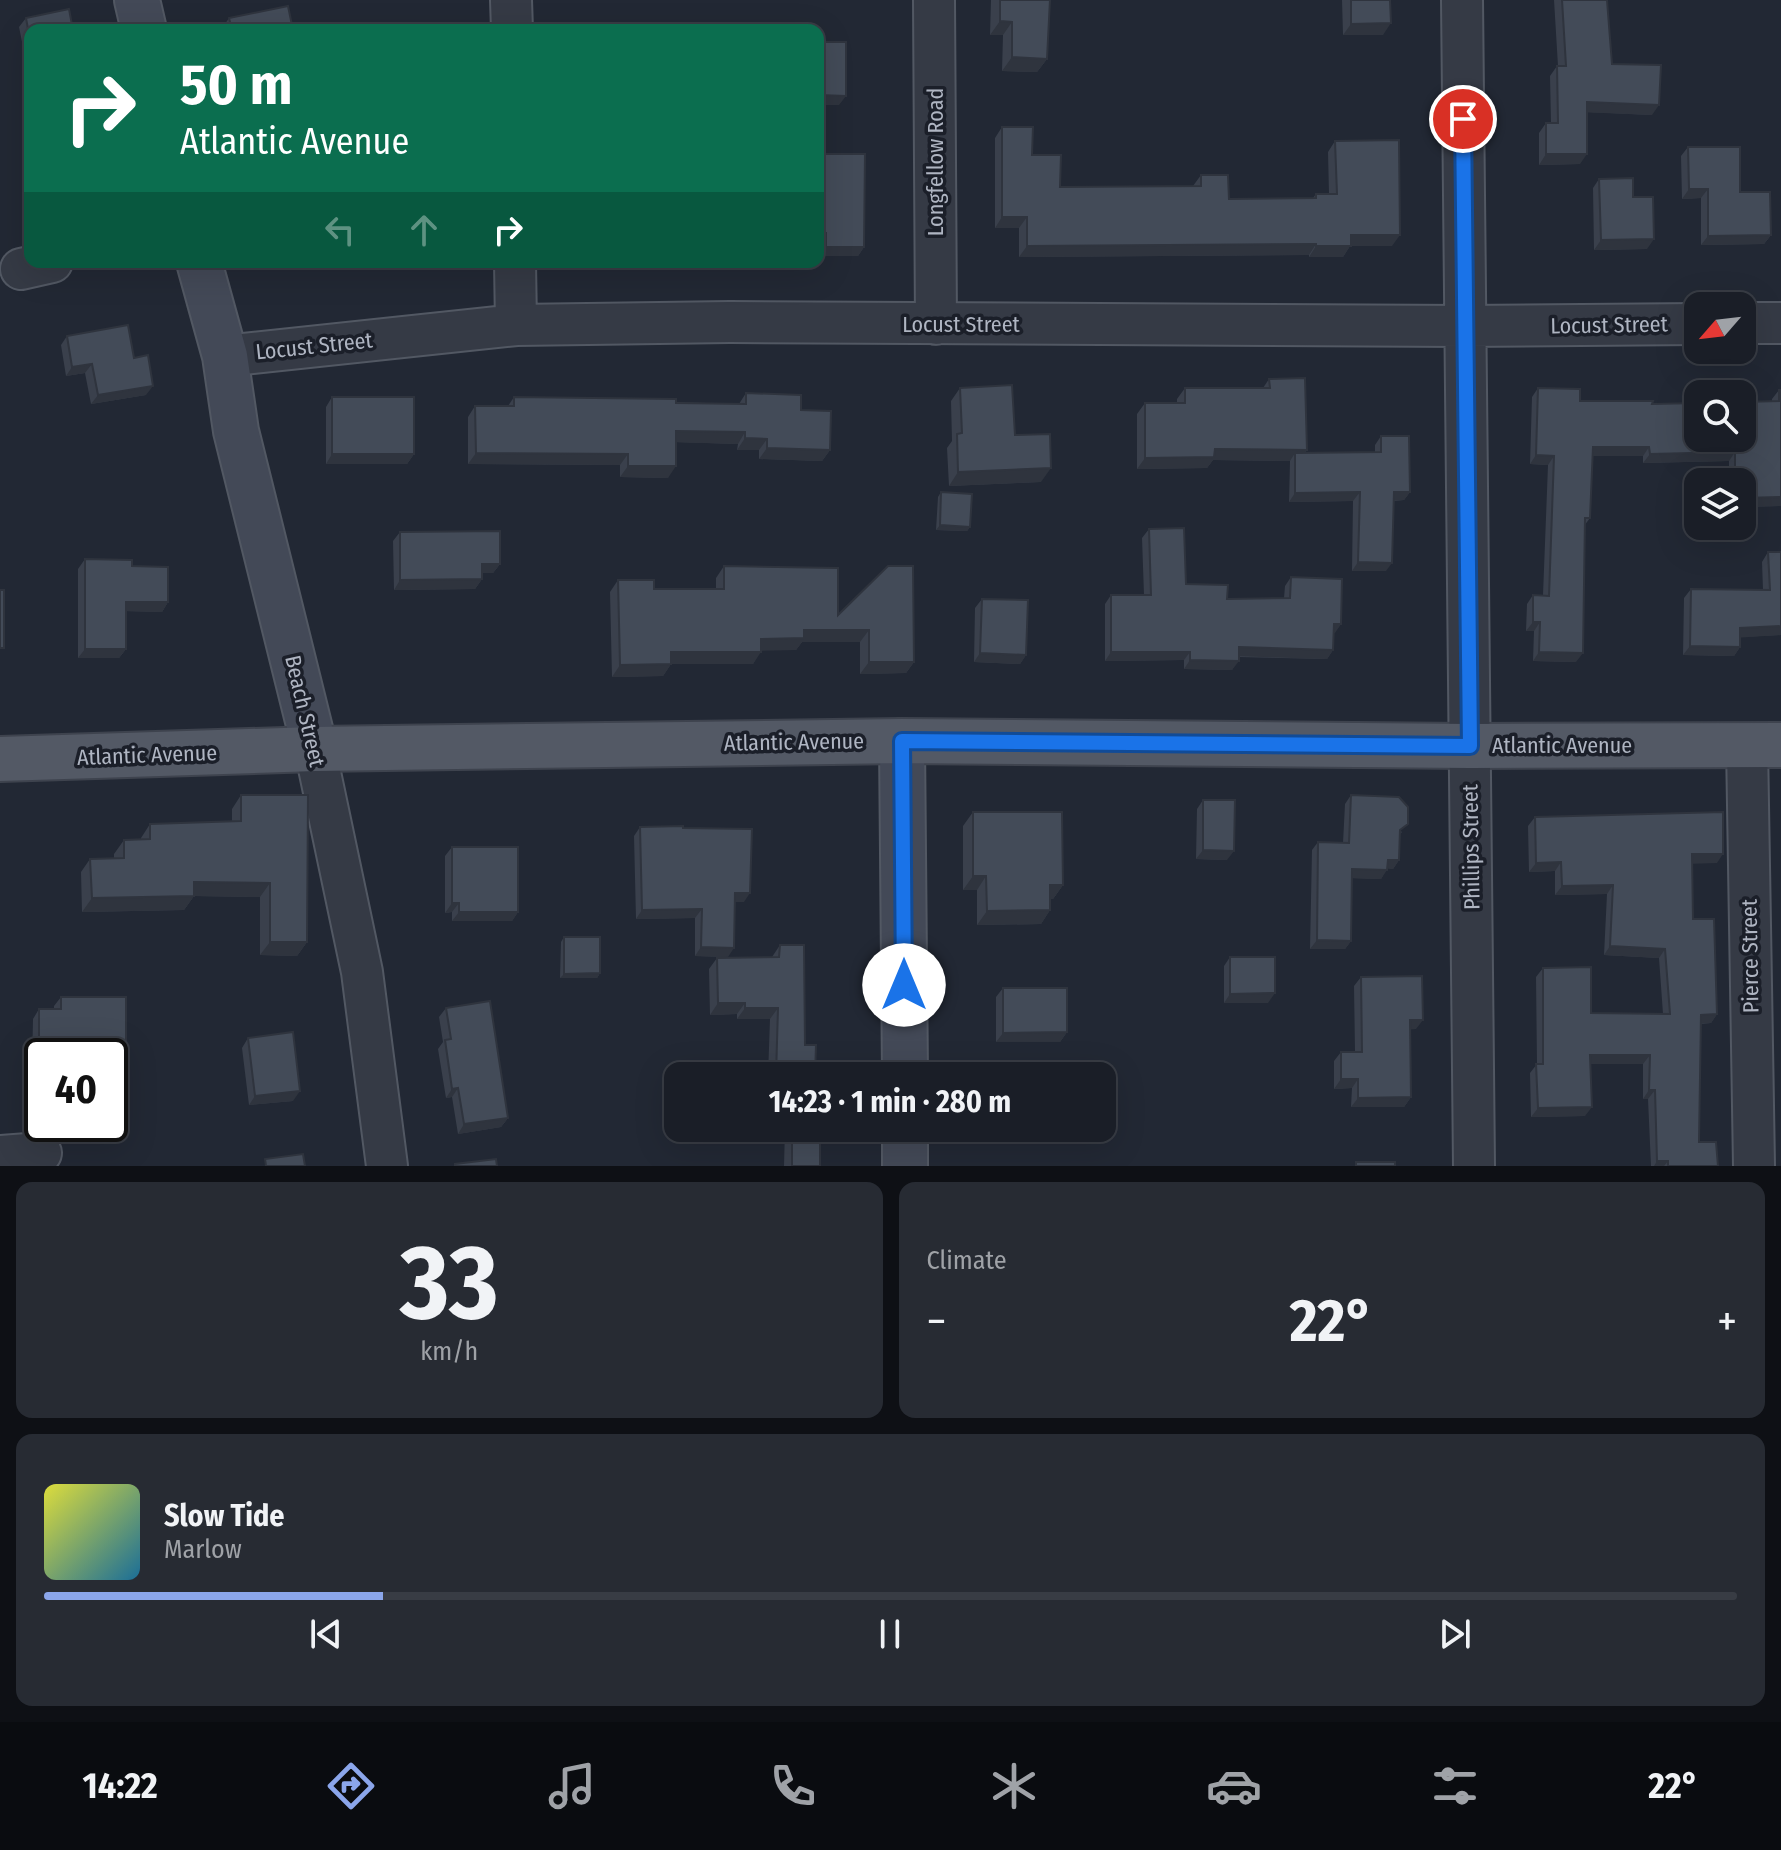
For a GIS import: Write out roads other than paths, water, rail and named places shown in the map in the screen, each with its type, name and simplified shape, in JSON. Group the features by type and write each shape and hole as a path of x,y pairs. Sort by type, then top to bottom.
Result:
{"main road":[{"name":"Atlantic Avenue","path":"0,759 315,749 902,741 1764,745"}],"street":[{"path":"137,0 143,24"},
{"path":"511,0 512,24"},
{"name":"Longfellow Road","path":"934,0 936,324"},
{"name":"Phillips Street","path":"1462,0 1474,1166"},
{"name":"Beach Street","path":"201,268 225,356 236,431 315,749 362,972 387,1166"},
{"path":"515,268 516,325"},
{"name":"Locust Street","path":"225,356 516,325 730,322 1684,324"},
{"path":"1756,323 1781,323"},
{"path":"902,741 905,1062"},
{"name":"Pierce Street","path":"1754,1166 1764,745"},
{"path":"905,1142 905,1166"},
{"path":"0,1156 41,1153"}]}
